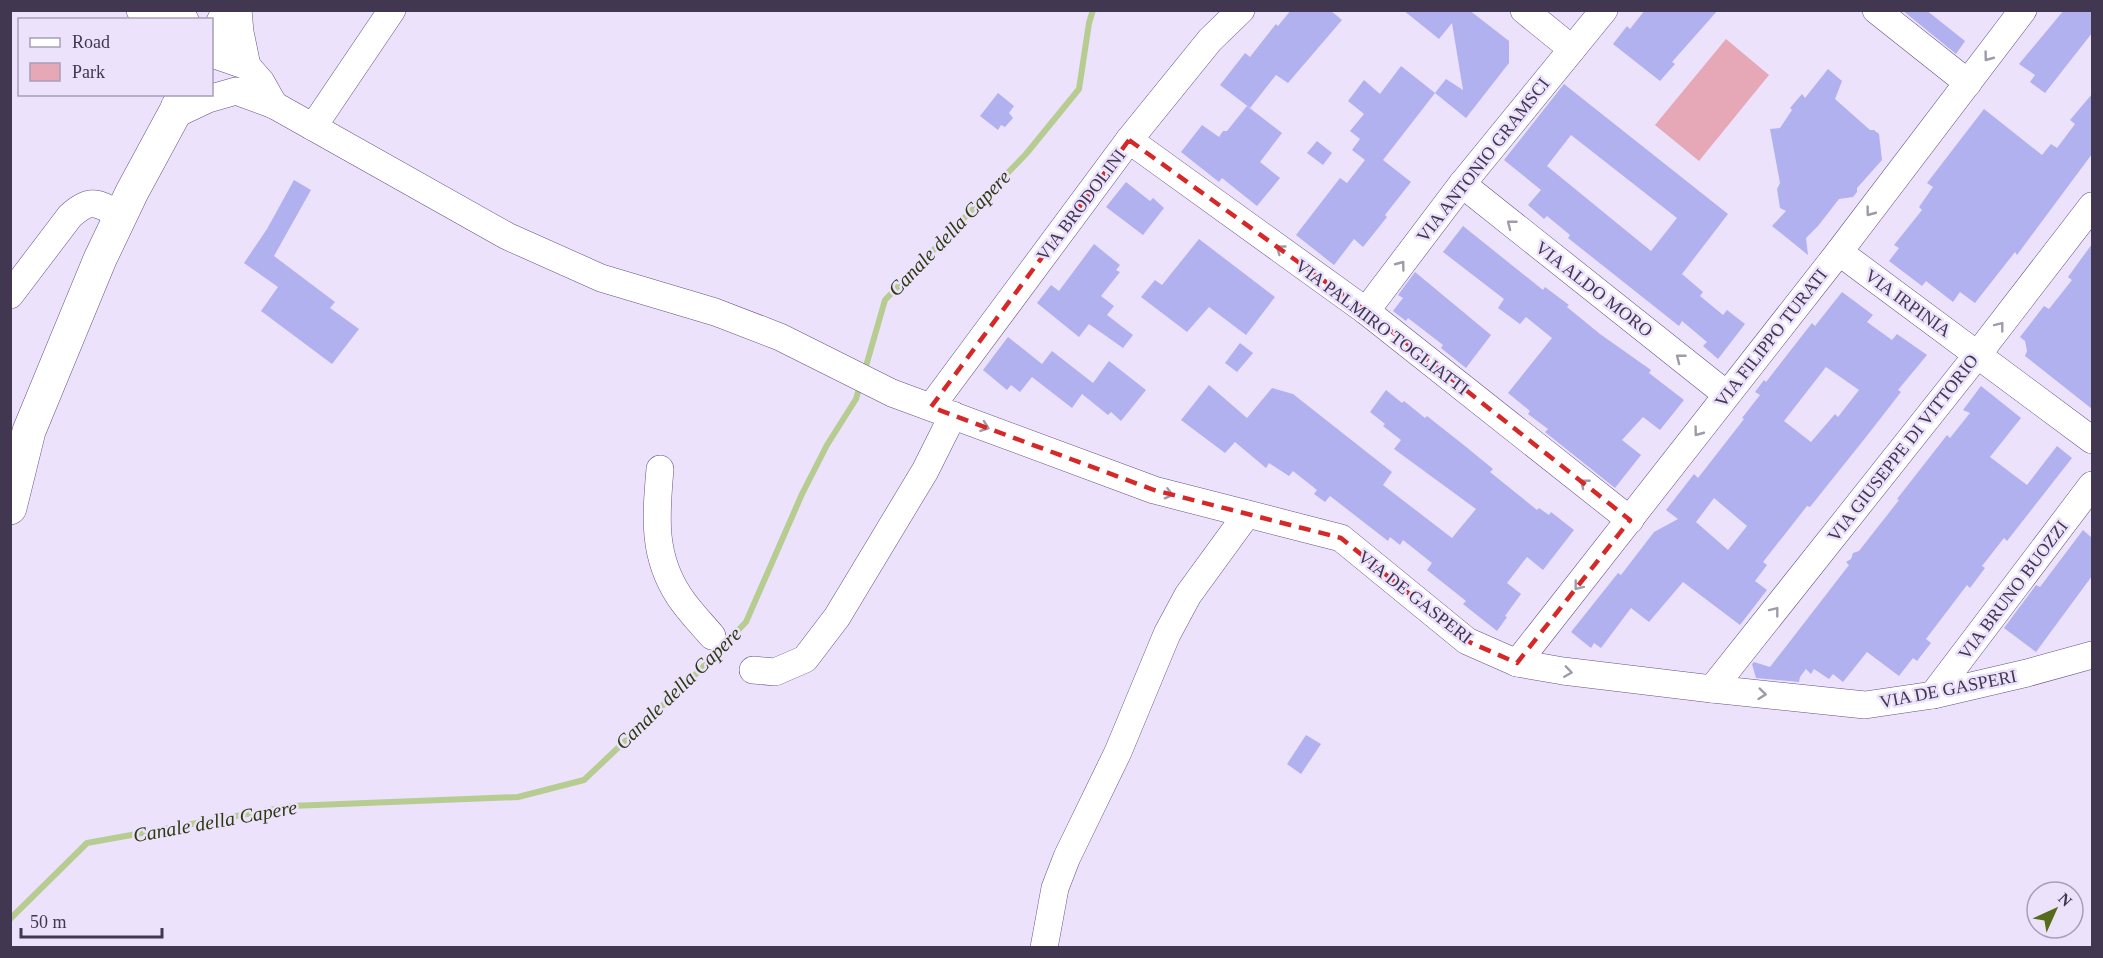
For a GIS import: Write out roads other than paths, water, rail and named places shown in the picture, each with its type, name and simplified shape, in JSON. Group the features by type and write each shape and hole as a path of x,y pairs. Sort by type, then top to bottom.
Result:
{"main road":[{"path":"213,43 229,10"},
{"path":"10,508 29,431 120,215 178,101"}],"street":[{"path":"238,10 247,66 261,82 274,105"},
{"path":"313,127 392,10"},
{"name":"VIA BRODOLINI","path":"753,670 775,672 805,659 843,608 925,471 942,411 1129,141 1210,40 1241,10"},
{"path":"1524,10 1572,49"},
{"name":"VIA ANTONIO GRAMSCI","path":"1366,311 1461,184 1604,10"},
{"path":"1876,10 1968,83"},
{"name":"VIA FILIPPO TURATI","path":"1517,663 1839,252 2023,10"},
{"path":"213,55 247,66"},
{"path":"178,101 208,99 236,91 213,56"},
{"name":"VIA DE GASPERI","path":"236,91 274,105 507,236 601,278 715,312 780,337 892,393 1154,490 1341,538 1467,640 1517,663 1563,671 1712,689 1865,705 1933,695 2092,656"},
{"name":"VIA PALMIRO TOGLIATTI","path":"1129,141 1366,311 1630,520"},
{"name":"VIA ALDO MORO","path":"1461,184 1726,394"},
{"path":"10,295 70,216 82,206 98,203 120,215"},
{"name":"VIA GIUSEPPE DI VITTORIO","path":"1712,689 1978,354 2092,206"},
{"name":"VIA IRPINIA","path":"1839,252 2092,440"},
{"path":"660,469 656,519 660,555 669,579 680,598 712,636"},
{"name":"VIA BRUNO BUOZZI","path":"1933,695 2092,485"},
{"path":"1044,948 1055,888 1067,857 1119,752 1167,634 1188,595 1247,514"}],"waterway":[{"name":"Canale della Capere","path":"864,373 885,300 1026,154 1079,89 1093,10"},
{"name":"Canale della Capere","path":"10,919 87,843 291,806 518,797 584,780 699,671 746,622 802,494 827,445 856,399 860,385"}]}
